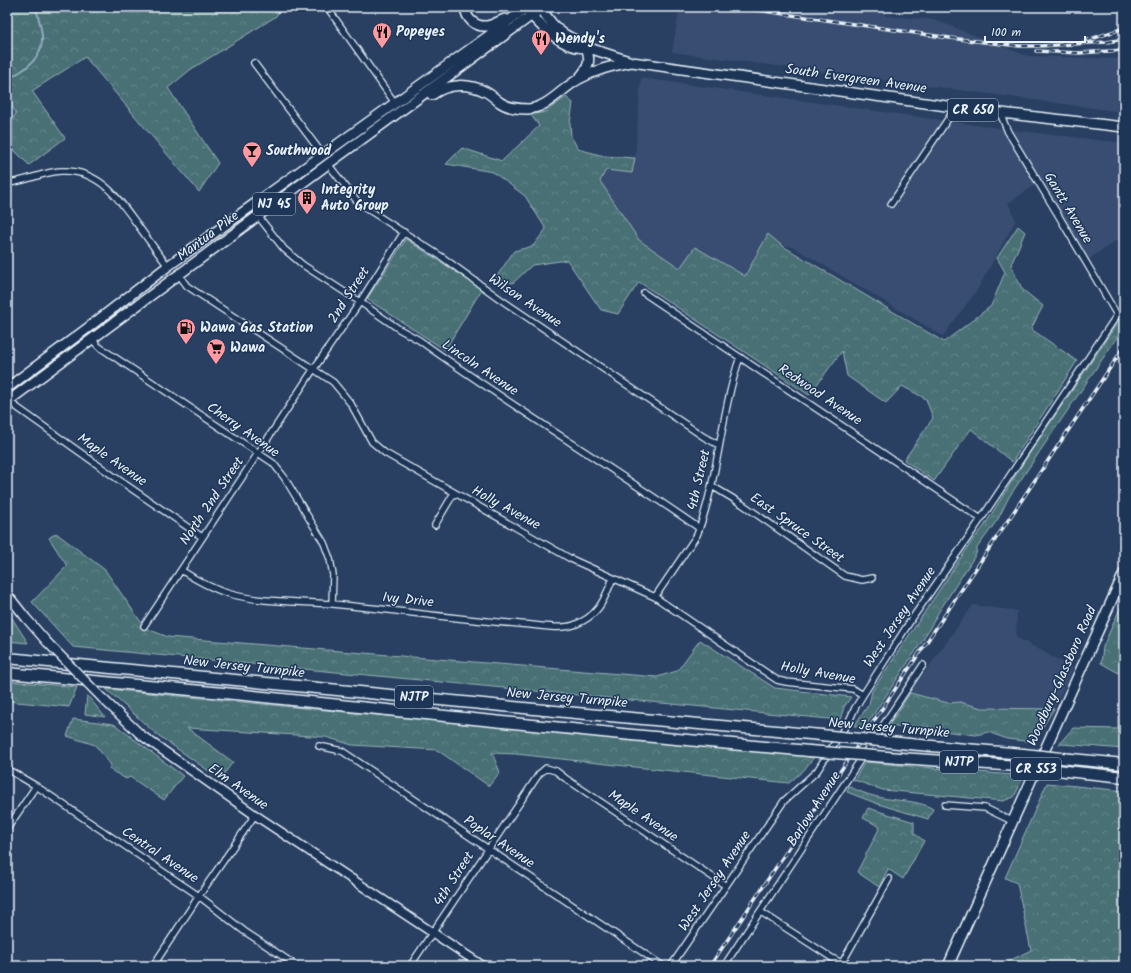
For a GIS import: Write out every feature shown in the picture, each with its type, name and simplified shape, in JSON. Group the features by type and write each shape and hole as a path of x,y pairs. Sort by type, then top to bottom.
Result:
{"highway":[{"name":"New Jersey Turnpike","path":"7,658 1124,764"},
{"name":"New Jersey Turnpike","path":"7,673 245,695 624,734 900,758 1018,766 1124,777"}],"main road":[{"path":"465,7 469,19 480,25 492,25 517,13"},
{"name":"Mantua Pike","path":"7,388 168,266 488,37 517,13 527,9 541,7"},
{"name":"South Evergreen Avenue","path":"541,7 551,23 568,37 583,43 586,47 632,62 956,108 1124,127"},
{"name":"Mantua Pike","path":"8,401 375,130 527,9"},
{"name":"South Evergreen Avenue","path":"527,9 543,28 560,40 580,49 586,47"},
{"path":"578,80 588,66 589,57 586,47"},
{"path":"375,130 390,125 434,93 450,86 459,85 471,87 485,92 502,104 513,108 528,109 538,107 546,103 578,80 605,67 632,62"},
{"name":"Woodbury-Glassboro Road","path":"948,966 1124,573"},
{"name":"Elm Avenue","path":"7,594 47,642 141,735 255,815 483,966"}],"street":[{"path":"327,7 395,103"},
{"path":"254,63 323,155"},
{"path":"891,204 956,108"},
{"name":"Gantt Avenue","path":"1000,113 1008,132 1117,315"},
{"name":"Wilson Avenue","path":"328,164 357,201 442,257 500,299 719,445"},
{"path":"7,184 60,171 73,171 95,178 110,190 122,204 168,266"},
{"name":"Lincoln Avenue","path":"258,216 284,249 303,265 399,329 419,340 555,433 699,528"},
{"name":"2nd Street","path":"313,370 360,302 404,232"},
{"name":"Holly Avenue","path":"179,275 187,286 332,382 344,394 372,442 385,453 571,558 655,598 777,680 853,689 863,695"},
{"name":"Redwood Avenue","path":"644,293 981,518"},
{"name":"West Jersey Avenue","path":"671,966 784,800 817,771 909,623 1117,315"},
{"name":"Cherry Avenue","path":"92,339 98,346 273,463 284,477 324,543 330,559 333,575 332,604"},
{"name":"4th Street","path":"655,598 699,528 712,486 719,445 740,357"},
{"name":"North 2nd Street","path":"144,626 313,370"},
{"name":"Maple Avenue","path":"8,401 202,537"},
{"name":"East Spruce Street","path":"712,486 742,504 845,576 862,580 872,578"},
{"path":"435,525 454,493"},
{"name":"Ivy Drive","path":"181,570 201,582 229,594 249,598 332,604 481,621 560,627 568,627 582,622 593,614 601,606 613,578"},
{"name":"Barlow Avenue","path":"724,966 923,665"},
{"name":"Poplar Avenue","path":"319,746 342,751 662,966"},
{"name":"4th Street","path":"410,966 538,774 546,768"},
{"name":"Maple Avenue","path":"546,768 556,771 726,886"},
{"name":"Central Avenue","path":"7,769 36,786 199,896 244,931 296,966"},
{"path":"7,830 36,786"},
{"path":"945,805 985,808 1012,821"},
{"path":"153,966 255,815"},
{"path":"761,912 845,965 889,879"}],"shaded area":[{"path":"680,7 882,7 886,16 935,20 1027,56 1124,59 1124,112 672,52"},
{"path":"641,78 1011,130 1124,143 1124,244 1120,238 1085,262 1037,184 1008,203 1016,220 977,290 943,336 793,247 781,245 768,234 745,276 696,248 680,268 639,240 600,181 606,170 632,172 635,158"},
{"path":"973,605 1017,611 1016,637 1073,668 1054,709 982,708 960,702 948,703 910,693"}],"green space":[{"path":"7,7 284,7 275,17 190,70 168,88 218,163 199,192 85,57 32,91 65,138 29,165 7,143 7,130 16,113 10,103 7,104"},
{"path":"566,97 573,103 570,123 571,136 578,149 604,156 635,158 632,173 606,170 600,181 639,240 680,268 695,247 745,276 768,234 781,245 944,342 991,306 1005,272 997,258 1018,226 1025,232 1011,265 1022,289 1043,306 1031,329 1077,361 1012,462 971,429 934,481 904,460 933,418 926,399 902,386 886,403 847,376 842,351 809,395 639,282 618,314 601,310 567,260 532,265 513,283 495,279 514,251 533,246 546,229 525,196 493,172 446,164 462,148 502,161 539,126 531,115 545,112"},
{"path":"406,239 482,289 445,350 367,299"},
{"path":"1122,316 1124,320 1124,327 1009,497 998,519 977,548 976,554 938,613 923,640 865,727 854,726 869,704 872,691 974,538 983,528 1025,460"},
{"path":"56,533 105,570 145,628 168,637 657,677 677,671 700,640 775,688 851,697 844,707 840,720 73,647 32,602 67,566 49,538"},
{"path":"1124,599 1124,676 1101,663 1103,647"},
{"path":"7,618 12,618 28,643 7,641"},
{"path":"7,681 77,687 69,707 7,701"},
{"path":"106,689 814,757 804,770 789,783 516,754 492,753 500,772 489,786 437,750 352,745 326,737 187,728 233,762 220,779 155,733"},
{"path":"910,693 948,703 960,702 982,708 1054,709 1033,742 1007,739 988,732 976,735 943,731 929,727 888,727"},
{"path":"87,695 105,717 85,714"},
{"path":"1118,716 1124,718 1124,749 1059,744 1073,728 1118,729"},
{"path":"73,719 114,724 183,776 164,800 130,777 126,779 109,769 111,765 95,745 67,736"},
{"path":"865,762 1024,776 1014,797 1003,801 883,790 854,780"},
{"path":"1047,783 1124,791 1124,966 1007,966 1009,961 1031,950 1017,883 1005,878"},
{"path":"849,786 873,796 917,803 933,809 928,819 878,804 847,792"},
{"path":"868,808 914,822 914,833 924,841 903,879 888,869 879,887 857,872 880,827 863,818"}],"waterway":[{"path":"7,79 19,73 30,64 41,48 42,33 36,7"}],"railway":[{"path":"737,7 950,38 1019,46 1107,42 1124,39"},
{"path":"1088,40 1124,28"},
{"path":"1036,51 1079,53 1124,50"},
{"path":"710,966 1124,347"}],"place":[{"name":"Popeyes","path":"382,49"},
{"name":"Wendy's","path":"541,56"},
{"name":"Southwood","path":"252,168"},
{"name":"Integrity Auto Group","path":"307,215"},
{"name":"Wawa Gas Station","path":"186,345"},
{"name":"Wawa","path":"216,365"}]}
